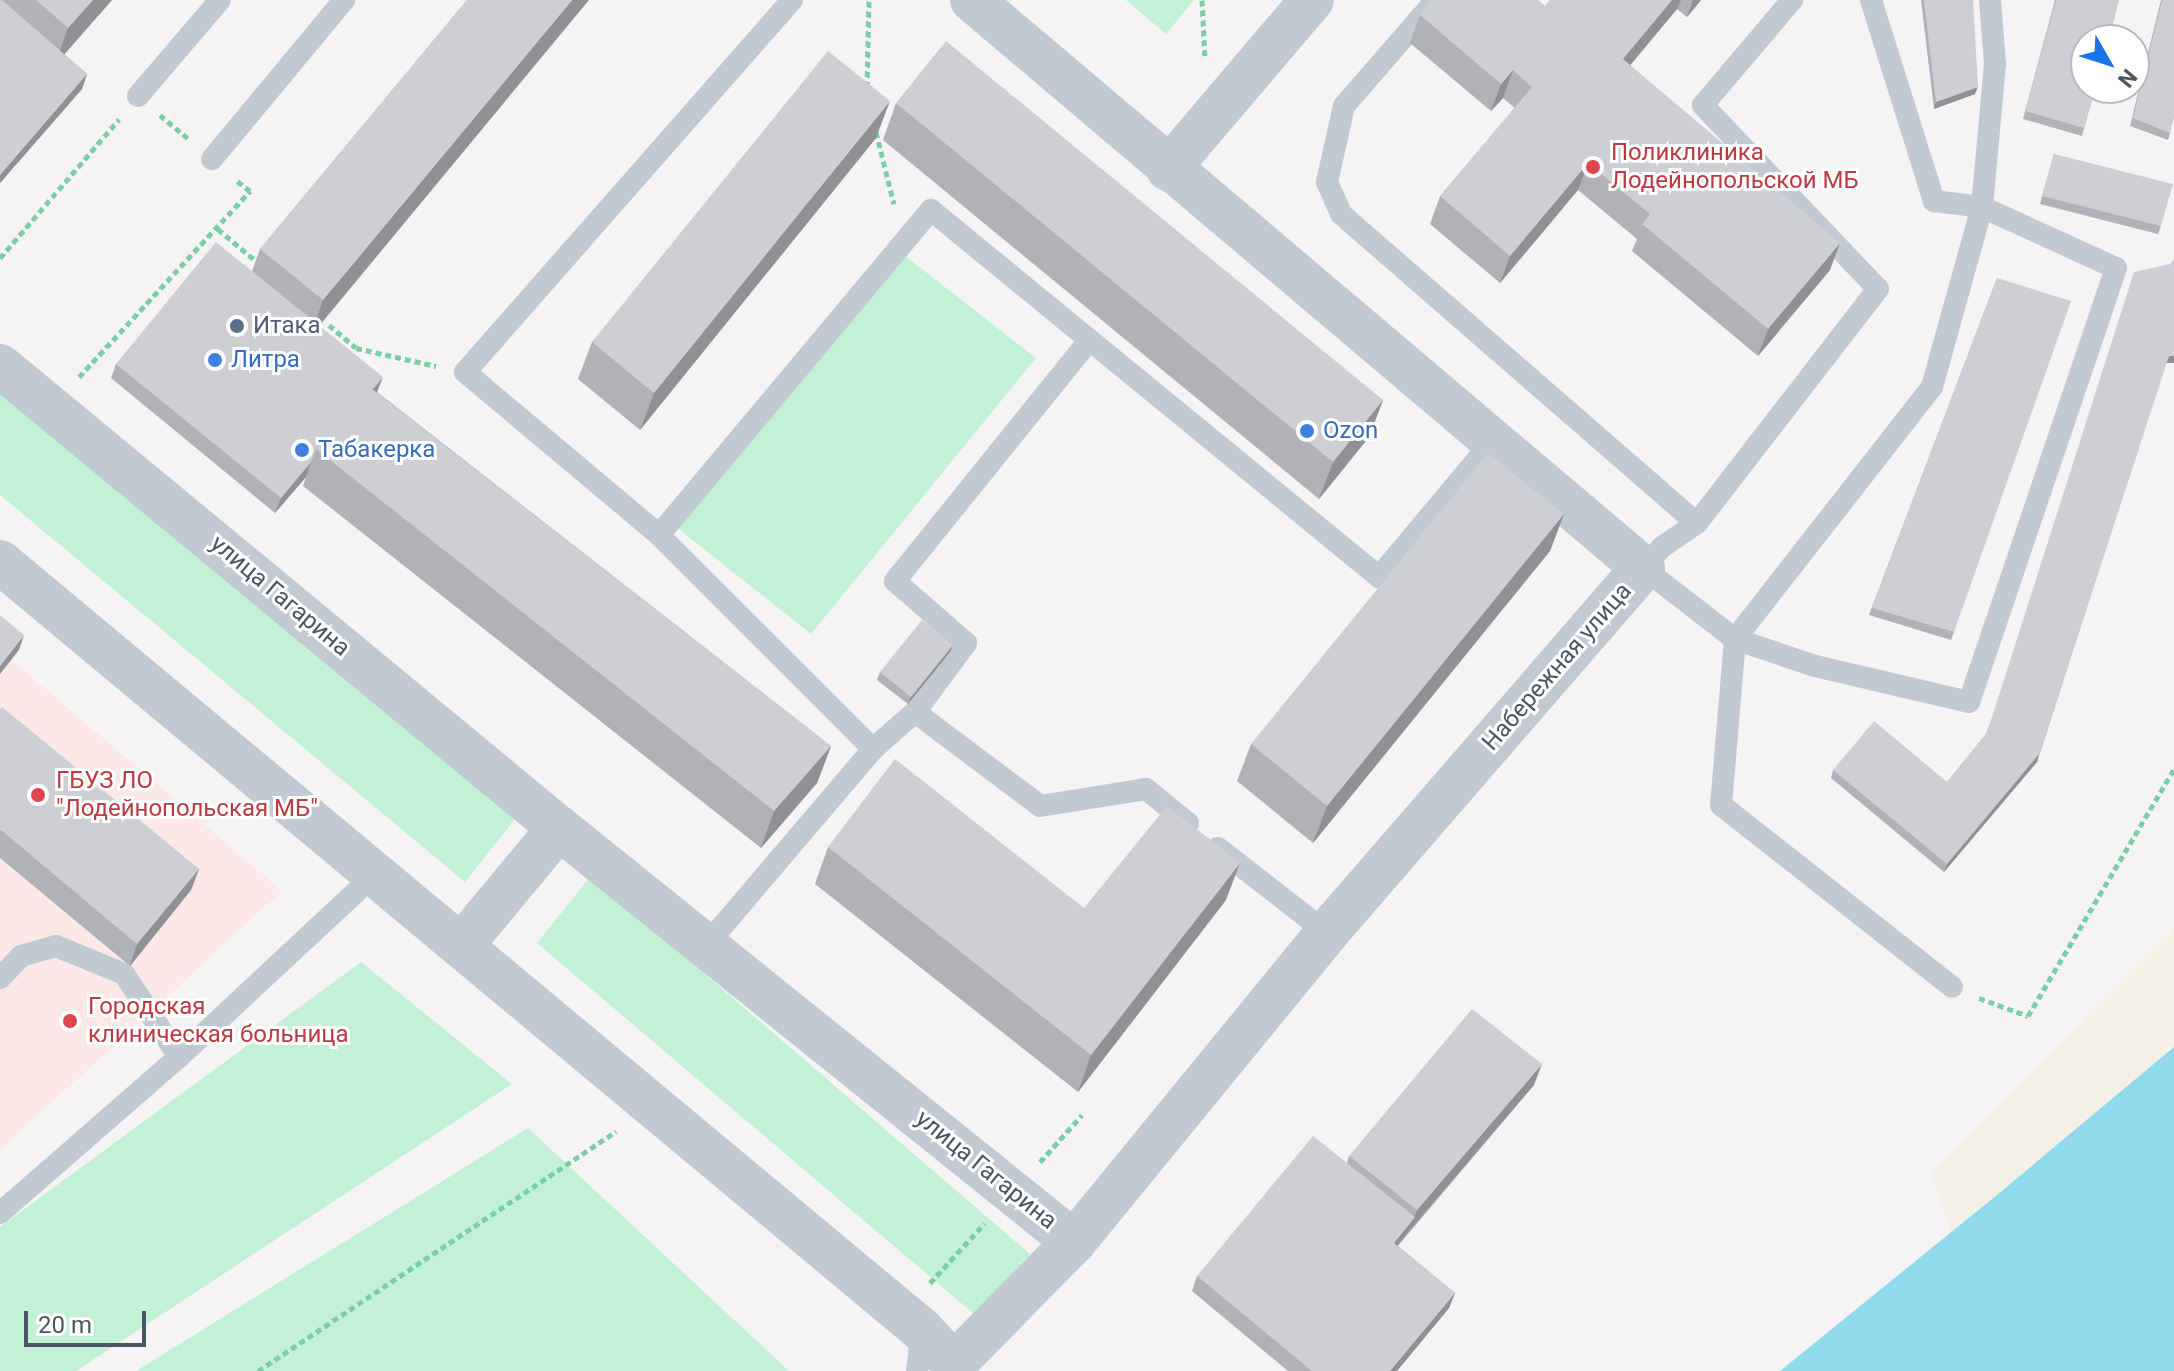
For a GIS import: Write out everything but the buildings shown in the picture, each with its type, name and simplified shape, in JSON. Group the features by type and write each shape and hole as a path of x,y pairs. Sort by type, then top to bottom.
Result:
{"street":[{"name":"Набережная улица","path":"972,0 1491,443 1643,568 1327,933 1074,1242"},
{"path":"1168,169 1312,0"},
{"name":"улица Гагарина","path":"0,366 559,828 708,943 1074,1242 954,1364 914,1338 652,1107 376,873 0,562"},
{"path":"461,946 559,828"}],"lane":[{"path":"138,96 220,0"},
{"path":"212,159 344,0"},
{"path":"792,0 465,372 659,535 873,749"},
{"path":"1436,0 1344,106 1327,182 1341,214 1697,523"},
{"path":"1792,0 1703,105 1878,289 1697,523 1662,547 1643,568 1735,639 1815,666 1969,702 2116,268 1982,207 1934,201 1871,0"},
{"path":"1952,987 1721,805 1735,639 1932,387 1982,207 1995,64 1990,0"},
{"path":"659,535 931,210 1088,342 1379,577 1491,443"},
{"path":"708,943 873,749 915,712 966,643 895,581 1088,342"},
{"path":"915,712 1040,806 1146,789 1327,933"},
{"path":"0,1213 179,1057 376,873"},
{"path":"0,978 21,956 56,946 124,974 179,1057"}],"path":[{"path":"867,97 869,0"},
{"path":"0,258 138,96 250,191 51,407"},
{"path":"874,126 904,242"},
{"path":"218,229 257,262"},
{"path":"329,325 356,348 465,372"},
{"path":"1952,987 2028,1016 2174,769"},
{"path":"258,1371 652,1107"},
{"path":"914,1338 1014,1191 1082,1115"}],"shaded area":[{"name":"Городская клиническая больница","path":"0,650 282,891 0,1150"}],"green space":[{"path":"1126,0 1194,0 1166,34"},
{"path":"900,252 1036,358 811,634 675,526"},
{"path":"0,388 519,814 465,882 0,495"},
{"path":"591,876 1030,1254 974,1314 537,943"},
{"path":"361,962 512,1084 76,1371 0,1371 0,1227"},
{"path":"528,1128 789,1371 136,1371"}],"sand":[{"path":"2174,926 2174,1047 1951,1232 1931,1174"}],"water":[{"path":"2174,1047 2174,1371 1780,1371 1992,1199"}],"place":[{"name":"Поликлиника Лодейнопольской МБ","path":"1593,167"},
{"name":"Итака","path":"237,326"},
{"name":"Литра","path":"215,360"},
{"name":"Ozon","path":"1307,431"},
{"name":"Табакерка","path":"302,450"},
{"name":"ГБУЗ ЛО \"Лодейнопольская МБ\"","path":"38,795"},
{"name":"Городская клиническая больница","path":"70,1021"}]}
